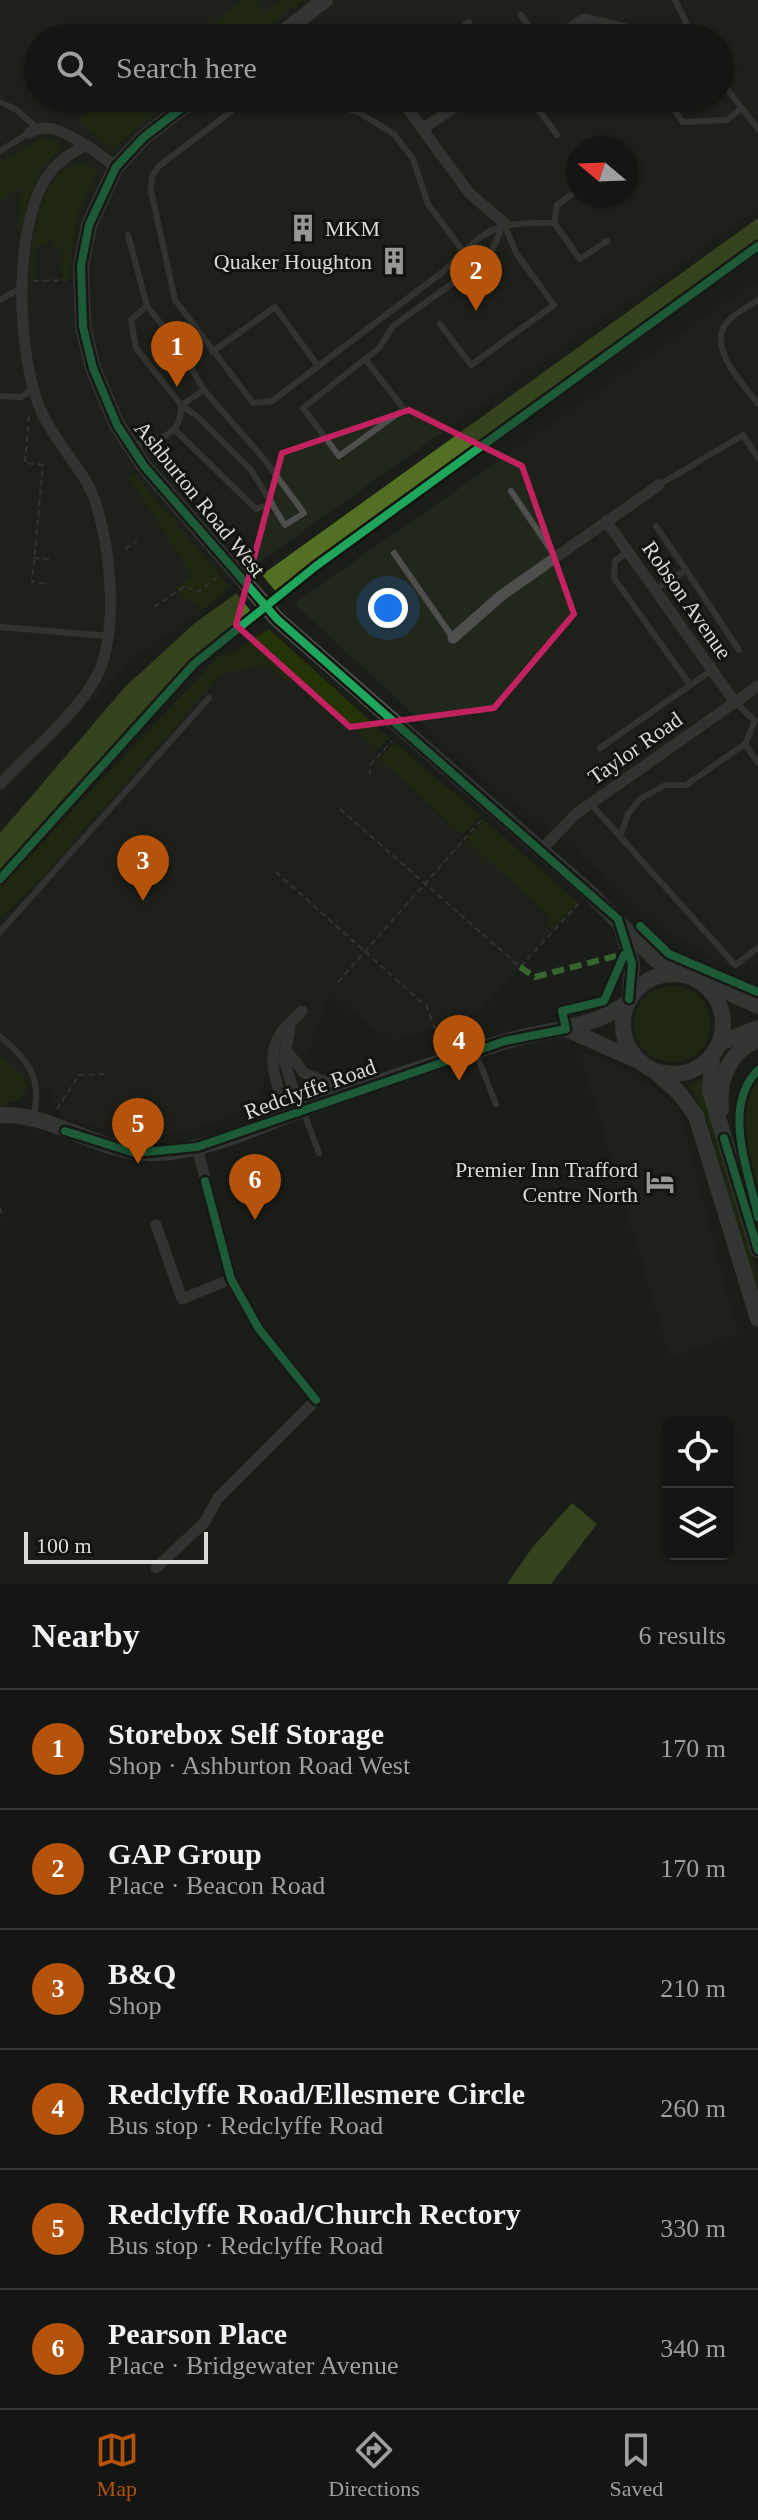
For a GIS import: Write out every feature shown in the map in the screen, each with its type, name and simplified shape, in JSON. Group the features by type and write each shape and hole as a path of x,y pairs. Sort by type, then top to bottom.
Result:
{"main road":[{"path":"296,24 325,0"},
{"name":"Ashburton Road West","path":"177,112 144,137 104,185 89,225 81,280 83,327 93,368 107,406 129,445 277,619 589,892 656,960 688,976"},
{"name":"Ashburton Road West","path":"618,919 630,951 628,1001"},
{"path":"688,976 717,999 722,1013 710,1091 758,1250"},
{"path":"758,1006 688,976 651,978 628,1001 623,1031 627,1045 680,1094 696,1116 758,1319"},
{"name":"Redclyffe Road","path":"0,1115 41,1121 90,1141 135,1153 197,1147 475,1051 526,1035 566,1029 611,1014 628,1001"},
{"path":"651,1068 686,1072 716,1049 758,1028"},
{"name":"Redclyffe Road","path":"566,1029 600,1041 651,1068"},
{"path":"724,1138 722,1083 732,1059 758,1040"}],"street":[{"path":"576,24 584,19 599,24"},
{"path":"411,112 469,193 504,223"},
{"path":"424,128 447,112"},
{"path":"33,130 54,129 86,145 116,167"},
{"path":"0,784 92,684 99,671 108,636 105,550 97,504 40,407 26,339 23,284 29,227 41,188 56,166 86,145"},
{"path":"453,638 502,595 659,485"},
{"name":"Robson Avenue","path":"606,521 735,702"},
{"name":"Taylor Road","path":"541,850 562,827 591,804 758,686"},
{"path":"297,1112 273,1060 280,1034 302,1011"},
{"path":"292,1023 285,1043 284,1060 297,1112"},
{"path":"285,1043 289,1058 304,1073 352,1092"},
{"path":"156,1568 204,1523 218,1498 316,1400 259,1329 231,1279 197,1147"},
{"path":"156,1225 182,1299 231,1279"}],"lane":[{"path":"675,0 687,24"},
{"path":"521,15 527,24"},
{"path":"734,99 758,129"},
{"path":"0,102 17,110 33,130 0,151"},
{"path":"676,112 683,122 727,120 741,109"},
{"path":"230,112 159,166 151,184 170,289 249,401 258,405 272,401 444,271 462,250 504,223 554,223"},
{"path":"358,112 394,134 413,159 428,204 462,250"},
{"path":"540,112 557,135"},
{"path":"566,199 557,205 554,223 580,259 607,241"},
{"path":"440,324 471,365 554,305 516,253 504,223"},
{"path":"365,359 404,409 339,456 303,408 365,359 379,348 393,326 489,257 504,223"},
{"path":"128,235 147,306 176,343 204,390 231,418 304,513 285,525 251,470 197,416 181,405 136,348 131,320 147,306"},
{"path":"0,300 23,284"},
{"path":"758,300 729,320 721,338 724,356 758,404"},
{"path":"212,352 275,307 318,366"},
{"path":"0,396 21,397 35,388"},
{"path":"129,445 163,438 175,430 181,405 204,390"},
{"path":"175,430 256,509 272,503"},
{"path":"659,485 743,435 758,458"},
{"path":"511,491 555,556"},
{"path":"656,526 739,650"},
{"path":"627,551 615,561 614,578 690,685"},
{"path":"394,553 453,638"},
{"path":"655,590 686,570"},
{"path":"0,627 108,636"},
{"path":"600,748 712,670"},
{"path":"0,932 209,698"},
{"path":"620,836 628,814 640,799 665,785 686,785 745,744 755,721 735,702"},
{"path":"745,744 758,763"},
{"path":"591,804 735,965 758,948"},
{"path":"0,1036 29,1062 36,1076 41,1121"},
{"path":"475,1051 496,1104"},
{"path":"758,1070 745,1086 738,1114 758,1217"},
{"path":"297,1112 319,1153"}],"path":[{"path":"23,284 81,280"},
{"path":"40,407 30,409 25,463 43,465 32,582 50,584"},
{"path":"125,549 137,541"},
{"path":"33,558 52,559"},
{"path":"182,582 198,592 235,572"},
{"path":"154,607 185,586"},
{"path":"370,775 370,765 388,745"},
{"path":"338,982 491,808"},
{"path":"340,809 520,967 589,892"},
{"path":"276,872 427,1007 447,1060"},
{"path":"41,1121 79,1075 108,1074"},
{"path":"0,1208 3,1218"}],"highlighted area":[{"path":"409,410 522,466 574,614 494,708 350,727 236,625 282,453"}],"shaded area":[{"path":"0,0 758,0 758,208 257,564 203,610 134,656 0,796"},
{"path":"243,0 254,0 264,13 281,0 302,0 270,24 211,24"},
{"path":"91,112 157,112 113,148 78,121"},
{"path":"42,138 56,141 59,148 39,172 18,233 22,186 0,201 0,163"},
{"path":"81,163 97,170 77,215 68,279 62,278 63,249 53,247 55,240 48,238 46,245 35,244 34,279 30,279 35,229 45,195 66,170"},
{"path":"758,218 758,244 529,407 213,644 157,697 0,872 0,833 125,687 195,623"},
{"path":"758,281 758,963 754,961 740,971 669,934 573,847 480,777 294,603"},
{"path":"134,474 229,587 203,609 176,588 193,576 129,477"},
{"path":"269,629 389,738 378,750 295,676 288,682 267,664 221,674 44,875 0,918 0,887 218,657 237,650"},
{"path":"267,664 287,681 294,676 378,750 374,755 552,919 546,925 552,930 479,1012 393,1041 391,1033 381,1035 330,991 305,1060 264,1077 260,1100 222,1119 189,1131 153,1137 130,1136 66,1119 59,1112 49,1088 27,1088 23,1076 0,1055 0,918 44,875 221,673"},
{"path":"395,743 481,816 463,835 379,759"},
{"path":"484,820 578,902 552,930 546,925 551,918 467,840"},
{"path":"672,986 686,989 699,997 707,1010 710,1024 707,1038 699,1051 686,1059 672,1062 658,1059 645,1051 637,1038 634,1024 637,1010 645,997 658,989"},
{"path":"580,1051 613,1063 679,1108 737,1333 670,1357"},
{"path":"0,1055 23,1076 27,1088 20,1099 0,1107"},
{"path":"758,1066 758,1189 741,1110 748,1080"},
{"path":"701,1079 758,1277 758,1296 707,1120 689,1085"},
{"path":"572,1503 597,1524 551,1584 507,1584 532,1548"}],"pier":[{"path":"259,571 281,598 256,617 233,590"}],"marked path":[{"path":"520,967 535,977 627,953"}],"cycle path":[{"path":"177,112 144,137 116,167 89,225 81,266 83,327 93,368 117,425 144,466 277,619 618,919 632,964 629,999"},
{"path":"0,879 194,664 316,566 758,246"},
{"path":"640,926 669,954 758,992"},
{"path":"65,1131 135,1153 197,1147 505,1041 566,1029 562,1011 604,1001 624,955"},
{"path":"758,1070 747,1085 739,1121 744,1160 758,1217"},
{"path":"724,1138 758,1250"},
{"path":"205,1181 231,1279 259,1329 316,1400"}],"place":[{"name":"MKM","path":"303,228"},
{"name":"Quaker Houghton","path":"394,261"},
{"name":"GAP Group","path":"476,311"},
{"name":"Storebox Self Storage","path":"177,387"},
{"name":"B&Q","path":"143,901"},
{"name":"Redclyffe Road/Ellesmere Circle","path":"459,1081"},
{"name":"Redclyffe Road/Church Rectory","path":"138,1164"},
{"name":"Premier Inn Trafford Centre North","path":"660,1182"},
{"name":"Pearson Place","path":"255,1220"}]}
